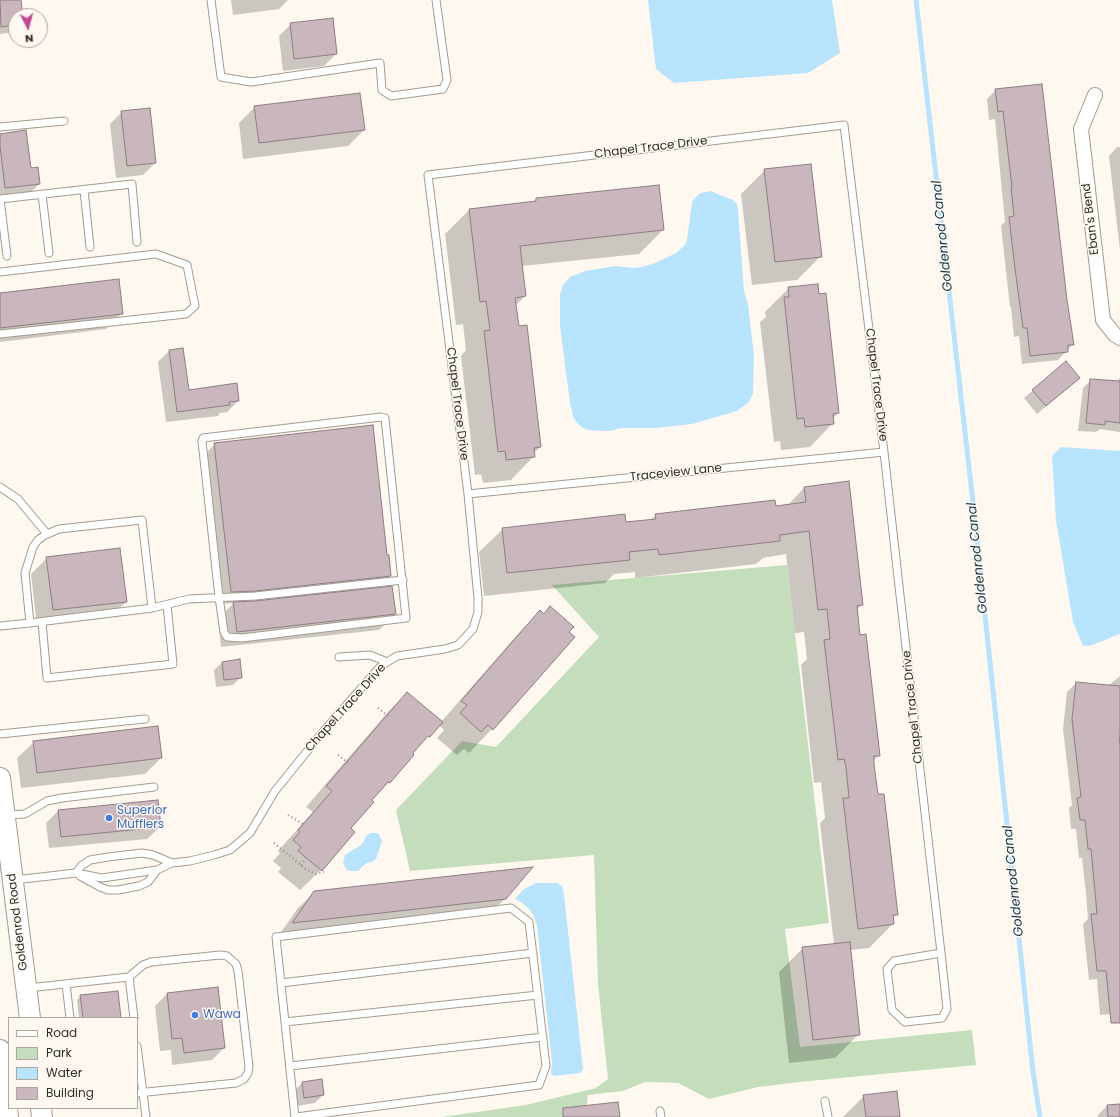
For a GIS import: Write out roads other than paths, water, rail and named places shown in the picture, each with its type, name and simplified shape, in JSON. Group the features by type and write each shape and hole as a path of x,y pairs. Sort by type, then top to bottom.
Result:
{"main road":[{"name":"Goldenrod Road","path":"0,778 30,1017"},
{"path":"0,1050 8,1117"}],"street":[{"name":"Eban's Bend","path":"1095,95 1081,129 1103,320 1115,335 1120,338"}],"lane":[{"path":"211,0 221,77 251,82 380,63 382,90 391,96 443,89 447,80 436,0"},
{"path":"0,127 64,121"},
{"name":"Chapel Trace Drive","path":"13,878 23,879 76,874 102,878 157,870 172,863 214,856 230,850 250,833 275,791 379,668 397,656 445,649 458,645 473,629 478,612 478,598 468,494 428,175 844,125 884,452 941,953 947,1009 942,1018 905,1022 892,1010 887,968 894,961 941,953"},
{"path":"7,256 0,199 132,184 138,242"},
{"path":"84,190 90,247"},
{"path":"42,194 49,253"},
{"path":"0,272 156,254 187,265 195,306 186,314 0,334"},
{"path":"381,417 385,418 403,580 406,618 242,638 227,637 224,632 219,597 202,441 203,438 381,417"},
{"name":"Traceview Lane","path":"468,494 884,452"},
{"path":"0,487 18,499 47,534"},
{"path":"30,623 25,573 33,548 38,540 59,529 142,520 152,608"},
{"path":"0,626 152,608 189,599 255,596 403,580"},
{"path":"42,622 47,678 173,664 167,605"},
{"path":"339,657 370,655 387,662"},
{"path":"0,734 144,719"},
{"path":"4,815 24,814 47,801 62,798 154,787"},
{"name":"Chapel Trace Drive","path":"76,874 81,866 90,860 122,856 142,854 153,855 172,863"},
{"name":"Chapel Trace Drive","path":"76,874 100,888 118,890 140,886 148,882 157,870"},
{"path":"511,908 529,922 533,953 546,1066 540,1085 296,1117 276,937 511,908"},
{"path":"281,983 533,953"},
{"path":"26,988 129,977 137,969 151,962 220,955 227,956 236,964 239,978 249,1066 248,1073 244,1078 236,1083 140,1093"},
{"path":"129,977 134,1017"},
{"path":"66,984 70,1017"},
{"path":"285,1022 538,995"},
{"path":"290,1066 543,1037"},
{"path":"138,1062 140,1093 146,1117"},
{"path":"826,1101 828,1117"}],"water":[{"path":"648,0 832,0 840,53 808,73 674,83 656,69"},
{"path":"710,191 733,200 737,204 744,291 748,304 754,356 753,393 749,402 737,411 692,424 655,428 621,428 610,431 587,430 580,426 574,419 570,403 560,326 560,295 563,285 570,277 585,271 615,266 634,268 642,267 655,263 676,253 685,245 687,240 692,202 701,193"},
{"path":"1061,447 1120,451 1120,634 1092,645 1083,646 1073,622 1056,520 1052,456"},
{"path":"371,833 379,834 382,841 376,859 372,862 366,863 358,871 347,870 343,863 345,855 363,843 366,836"},
{"path":"536,883 557,883 562,886 564,894 583,1069 580,1073 554,1076 551,1074 552,1062 537,926 534,916 528,908 515,899 524,889"}],"waterway":[{"name":"Goldenrod Canal","path":"916,0 976,529 1033,1072 1040,1117"}],"place":[{"name":"Superior Mufflers","path":"109,818"},
{"name":"Wawa","path":"195,1015"}]}
